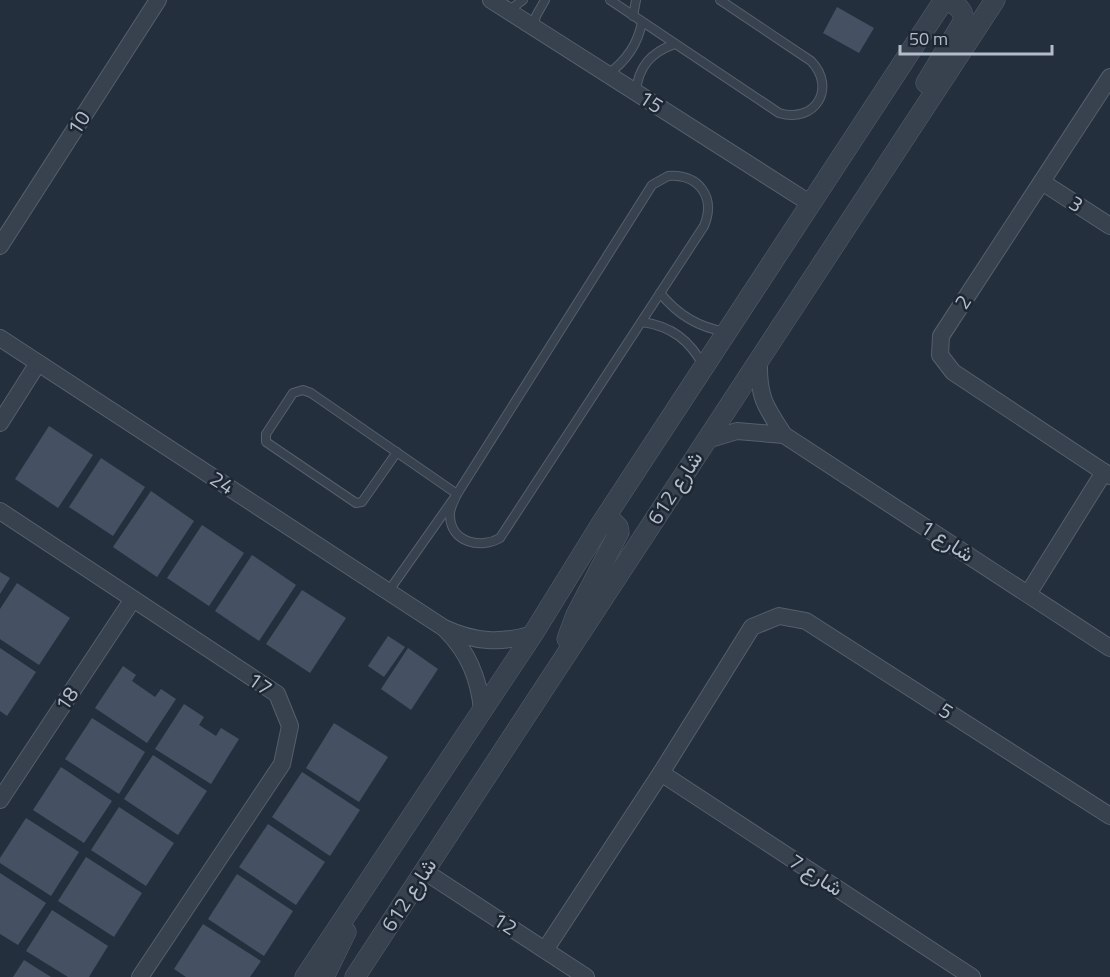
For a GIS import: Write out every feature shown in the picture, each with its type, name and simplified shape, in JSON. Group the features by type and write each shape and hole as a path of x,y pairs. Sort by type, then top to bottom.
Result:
{"street":[{"name":"10","path":"0,246 158,0"},
{"name":"15","path":"491,0 811,204"},
{"path":"888,163 899,125 963,22 964,17 960,9 946,0"},
{"name":"شارع 612","path":"304,977 533,634 601,524 946,0"},
{"name":"شارع 612","path":"355,977 995,0"},
{"name":"2","path":"1107,474 953,372 940,355 941,336 1110,77"},
{"name":"3","path":"1042,182 1110,226"},
{"name":"24","path":"0,338 444,628 472,639 488,641 503,641 533,634"},
{"name":"شارع 1","path":"759,360 759,378 764,404 784,435 1110,648"},
{"path":"0,423 38,363"},
{"name":"شارع 1","path":"707,440 737,431 784,435"},
{"path":"1028,594 1107,474"},
{"name":"17","path":"0,511 277,694 290,726 282,764 140,977"},
{"path":"558,667 576,615 618,532 618,527 614,523 601,524"},
{"name":"18","path":"0,800 133,599"},
{"name":"5","path":"661,773 752,627 779,616 806,621 1110,816"},
{"name":"24","path":"444,628 464,651 472,665 477,679 482,710"},
{"path":"545,950 661,773"},
{"name":"شارع 7","path":"661,773 972,977"},
{"path":"324,977 380,862"},
{"name":"12","path":"424,871 586,977"}],"lane":[{"path":"508,11 523,0"},
{"path":"533,27 545,0"},
{"path":"610,0 779,113 797,116 813,108 822,92 823,84 818,67 720,0"},
{"path":"633,16 636,0"},
{"path":"608,74 631,51 642,22"},
{"path":"636,93 637,82 647,61 664,48 675,44"},
{"path":"388,592 457,494 652,185 659,180 677,176 694,182 700,187 708,202 708,218 500,538 484,545 475,544 460,537 454,530 449,514 457,494"},
{"path":"660,293 689,320 708,328 727,332"},
{"path":"642,322 655,324 679,335 689,344 704,367"},
{"path":"397,452 362,502 356,503 267,442 266,434 293,393 303,390 311,393 397,452 457,494"}],"building":[{"path":"837,7 874,28 859,53 823,33"},
{"path":"49,426 93,455 58,508 15,479"},
{"path":"101,458 145,487 113,536 69,507"},
{"path":"151,491 194,521 157,577 113,547"},
{"path":"202,525 244,553 209,606 167,578"},
{"path":"252,555 296,585 259,641 215,611"},
{"path":"0,572 10,578 0,594"},
{"path":"17,583 70,618 39,665 0,639 0,609"},
{"path":"302,590 346,618 310,673 266,644"},
{"path":"388,636 405,647 384,677 368,666"},
{"path":"0,648 36,672 7,716 0,711"},
{"path":"408,648 438,669 411,710 381,689"},
{"path":"123,666 136,675 132,681 155,697 161,689 176,699 147,743 95,708"},
{"path":"184,704 204,717 199,725 216,736 221,728 239,739 211,784 155,749"},
{"path":"92,718 145,752 119,794 65,759"},
{"path":"334,723 388,757 359,802 306,768"},
{"path":"153,755 207,791 178,835 124,799"},
{"path":"61,767 112,801 84,843 33,810"},
{"path":"302,772 360,810 330,856 272,817"},
{"path":"119,807 174,843 146,886 91,850"},
{"path":"26,818 79,852 51,896 0,863 0,858"},
{"path":"268,824 325,862 296,905 239,867"},
{"path":"86,857 142,893 114,937 58,901"},
{"path":"0,873 46,903 18,945 0,934"},
{"path":"237,874 293,911 264,956 208,919"},
{"path":"52,910 108,946 89,977 68,977 26,951"},
{"path":"203,924 261,961 250,977 186,977 174,969"},
{"path":"24,960 51,977 13,977"}]}
